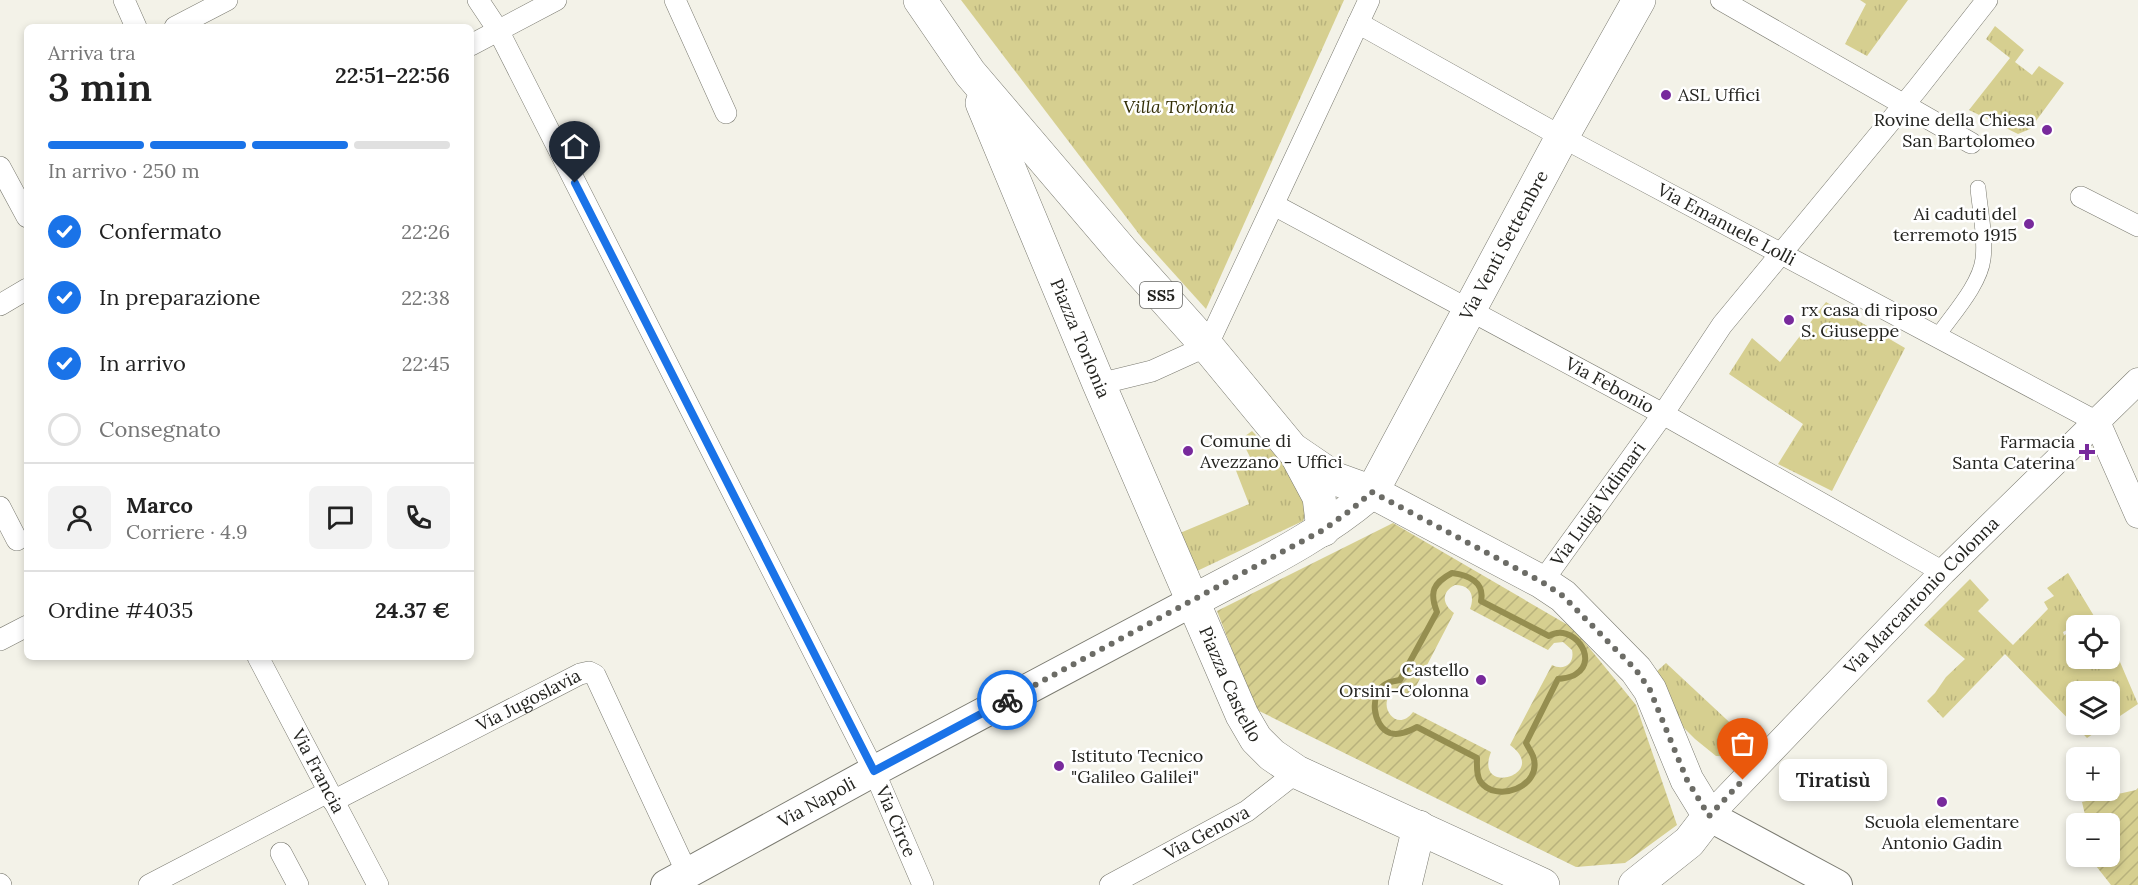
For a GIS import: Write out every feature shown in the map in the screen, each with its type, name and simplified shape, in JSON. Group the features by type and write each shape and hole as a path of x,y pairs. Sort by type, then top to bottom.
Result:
{"main road":[{"name":"Piazza Torlonia","path":"920,0 970,73 1113,242 1207,345 1292,448 1336,479 1372,492"},
{"name":"Via Venti Settembre","path":"1372,492 1562,137 1639,0"},
{"name":"Piazza Torlonia","path":"970,73 1099,384 1193,601"},
{"path":"1292,448 1319,497 1323,530"},
{"name":"Piazza Castello","path":"1372,492 1323,530 1193,601 1242,715 1257,740 1272,755 1297,772 1543,885"},
{"path":"1372,492 1542,582 1563,596 1636,670 1650,690 1687,780 1709,816 1837,885"},
{"name":"Via Napoli","path":"676,879 1193,601"},
{"path":"1635,885 1689,842 1709,816"},
{"path":"1405,885 1419,827"}],"street":[{"path":"124,0 135,24"},
{"path":"181,24 227,0"},
{"name":"Via Circe","path":"478,0 498,30 874,771 923,885"},
{"path":"474,43 556,0"},
{"path":"675,0 726,113"},
{"path":"1099,384 1152,371 1207,345 1369,0"},
{"path":"1721,0 1971,143"},
{"name":"Via Luigi Vidimari","path":"1542,582 1663,414 1722,325 1782,255 1987,0"},
{"name":"Via Emanuele Lolli","path":"1358,23 1562,137 2097,422"},
{"path":"0,167 24,211"},
{"path":"1937,337 1980,269 1983,246 1978,188"},
{"path":"2081,196 2138,226"},
{"name":"Via Febonio","path":"1274,205 1663,414 1943,572"},
{"path":"0,305 24,291"},
{"name":"Via Marcantonio Colonna","path":"1709,816 1943,572 2138,381"},
{"path":"2097,422 2138,515"},
{"path":"0,507 17,540"},
{"path":"0,640 24,628"},
{"name":"Via Francia","path":"260,660 378,885"},
{"name":"Via Jugoslavia","path":"149,885 580,674 589,672 595,675 676,879"},
{"name":"Via Genova","path":"1110,885 1247,811 1297,772"},
{"path":"281,853 298,885"}],"green space":[{"name":"Villa Torlonia","path":"961,0 1344,0 1206,309 1142,238"},
{"path":"1860,0 1908,0 1867,56 1845,44 1866,4"},
{"path":"1995,26 2024,50 2015,62 2032,75 2039,66 2064,83 2030,129 2018,134 1969,110 2010,58 1986,39"},
{"path":"1826,302 1905,348 1832,491 1778,464 1803,424 1729,374 1752,338 1780,362"},
{"path":"1252,431 1302,482 1309,503 1303,521 1197,571 1180,533 1249,504 1235,468 1251,459 1241,439"},
{"path":"1393,523 1573,628 1636,705 1677,825 1625,863 1576,867 1255,709 1217,611","holes":["1460,585 1468,589 1472,596 1470,609 1548,650 1554,643 1563,642 1572,650 1572,659 1568,665 1564,667 1552,665 1510,745 1520,756 1522,765 1509,777 1492,774 1488,766 1491,752 1413,712 1400,720 1394,718 1387,708 1387,701 1396,692 1404,692 1411,696 1454,613 1447,606 1445,595 1450,588"]},
{"path":"2068,573 2093,615 2066,615 2066,630 2063,632 2066,634 2066,669 2120,669 2120,662 2138,704 2120,716 2120,681 2066,681 2066,716 2005,654 1943,718 1927,701 1946,677 1965,659 1924,625 1970,579 1989,600 1978,611 2013,645 2048,609 2044,602 2054,596 2047,588"},
{"path":"1666,663 1756,747 1744,757 1716,756 1695,739 1678,722 1655,673"},
{"path":"2138,788 2138,885 2111,885 2097,867 2120,867 2120,813 2085,813 2082,802 2120,801 2120,794"}],"waterway":[{"path":"1452,573 1469,578 1478,584 1482,594 1481,601 1549,636 1558,633 1566,634 1574,638 1584,652 1583,667 1572,676 1558,679 1526,743 1533,756 1534,767 1525,784 1516,789 1496,791 1487,788 1480,781 1477,758 1417,727 1400,733 1390,733 1379,724 1376,717 1377,694 1386,684 1400,680 1437,612 1433,599 1434,589 1441,580 1452,573"}],"way so far":[{"path":"1007,700 1323,530 1372,492 1542,582 1563,596 1636,670 1650,690 1687,780 1709,816 1743,780"}],"place":[{"name":"ASL Uffici","path":"1666,95"},
{"name":"Rovine della Chiesa San Bartolomeo","path":"2047,130"},
{"name":"Ai caduti del terremoto 1915","path":"2029,224"},
{"name":"rx casa di riposo S. Giuseppe","path":"1789,320"},
{"name":"Comune di Avezzano - Uffici","path":"1188,451"},
{"name":"Farmacia Santa Caterina","path":"2087,452"},
{"name":"Castello Orsini-Colonna","path":"1481,680"},
{"name":"Istituto Tecnico \"Galileo Galilei\"","path":"1059,766"},
{"name":"Tiratisù","path":"1743,780"},
{"name":"Scuola elementare Antonio Gadin","path":"1942,802"}],"route":[{"path":"575,183 874,771 1007,700"}]}
